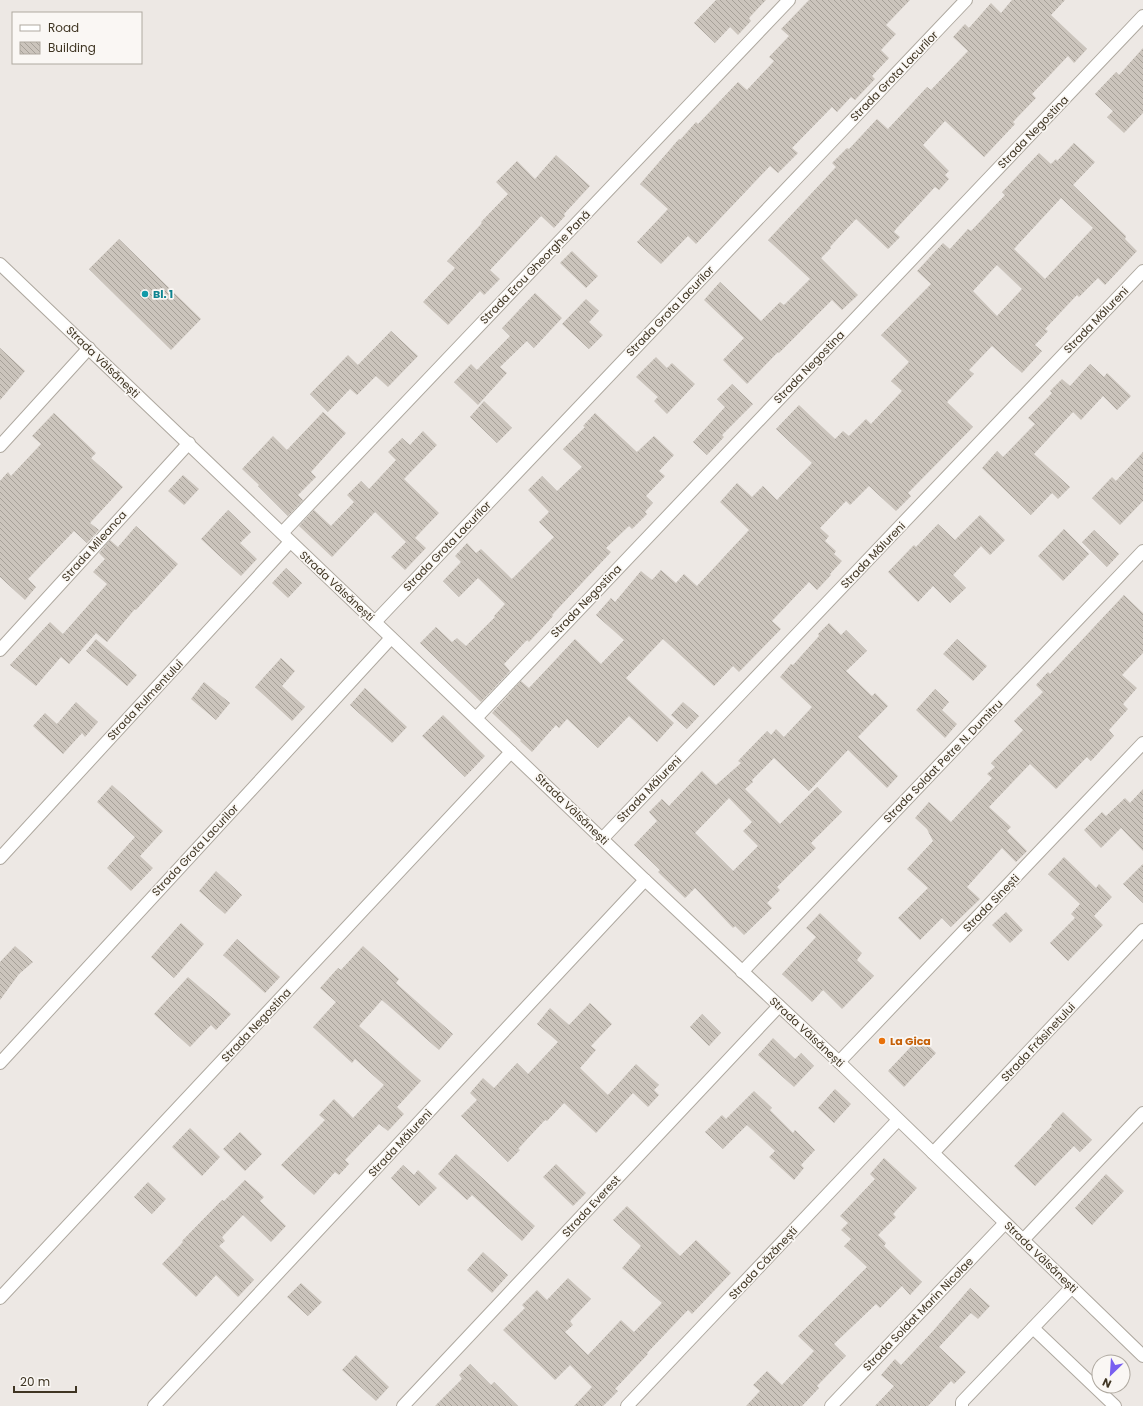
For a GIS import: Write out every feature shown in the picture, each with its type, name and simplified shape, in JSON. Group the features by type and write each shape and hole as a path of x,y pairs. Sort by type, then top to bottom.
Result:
{"street":[{"name":"Strada Erou Gheorghe Pană","path":"286,538 789,0"},
{"name":"Strada Grota Lacurilor","path":"375,622 966,0"},
{"name":"Strada Negostina","path":"476,718 1143,16"},
{"name":"Strada Vâlsănești","path":"0,264 189,443 391,638 603,838 645,880 839,1062 1143,1356"},
{"name":"Strada Mălureni","path":"603,838 1143,271"},
{"path":"0,446 89,348"},
{"name":"Strada Mileanca","path":"0,650 189,443"},
{"name":"Strada Rulmentului","path":"0,858 286,538"},
{"name":"Strada Soldat Petre N. Dumitru","path":"742,972 1143,551"},
{"name":"Strada Grota Lacurilor","path":"0,1063 391,638"},
{"name":"Strada Sinești","path":"839,1062 1143,743"},
{"name":"Strada Negostina","path":"0,1298 511,752"},
{"name":"Strada Mălureni","path":"154,1406 645,880"},
{"name":"Strada Frăsinetului","path":"933,1153 1143,930"},
{"name":"Strada Everest","path":"403,1406 779,1006"},
{"path":"1023,1240 1143,1113"},
{"name":"Strada Căzănești","path":"627,1406 898,1120"},
{"name":"Strada Soldat Marin Nicolae","path":"831,1406 1006,1223"},
{"path":"962,1406 962,1402 1072,1287"},
{"path":"1033,1328 1115,1406"}],"building":[{"path":"716,0 766,0 749,18 751,21 738,35 730,27 715,43 694,23"},
{"path":"809,0 910,0 886,25 896,34 881,50 889,58 872,76 875,79 855,100 851,97 837,112 832,107 792,148 798,153 778,173 770,166 696,244 688,236 661,264 637,242 668,209 640,184 679,139 680,140 696,122 698,124 738,82 747,90 774,61 769,57 789,36 781,29"},
{"path":"1012,0 1065,0 1051,15 1087,49 1074,63 1068,56 1032,94 1036,98 1013,122 1015,124 984,157 945,121 923,145 949,171 945,175 949,179 939,190 935,187 896,229 894,232 900,237 888,249 856,219 821,258 858,295 842,310 832,300 747,384 723,360 744,338 704,300 720,282 761,321 780,302 784,305 810,279 768,240 836,167 832,163 847,148 849,149 877,119 888,129 927,87 931,90 968,51 953,37 965,24 969,28 991,3 1001,13"},
{"path":"1143,48 1143,113 1124,133 1107,117 1113,111 1095,94 1116,72 1119,75"},
{"path":"1074,143 1095,162 1073,185 1126,236 1125,239 1137,251 1105,285 1098,278 1079,297 1077,295 1045,329 1048,331 1035,345 1042,351 1022,373 992,346 969,370 974,374 947,402 973,427 908,493 911,496 896,511 869,486 850,505 846,501 820,528 829,536 825,541 836,551 834,554 842,561 817,590 809,582 772,621 781,629 739,672 733,666 714,686 663,639 626,678 674,723 657,742 629,716 598,748 567,719 559,728 556,725 532,752 492,713 521,681 529,688 575,639 601,664 624,640 596,615 611,598 615,602 641,571 652,580 661,570 676,583 684,574 697,586 749,530 720,502 737,483 752,497 763,486 777,500 812,463 776,429 799,405 835,439 843,431 849,436 866,419 871,424 902,391 891,381 909,362 881,335 931,284 917,271 943,243 950,249 968,229 971,231 1005,195 1002,192 1039,153 1051,164 1056,159 1057,161","holes":["1061,198 1093,228 1045,279 1014,249","997,265 1022,289 997,316 973,291"]},
{"path":"556,155 590,186 564,214 565,216 554,228 541,216 490,270 500,279 484,295 480,291 448,325 423,302 455,268 447,261 508,194 496,182 517,161 535,179"},
{"name":"Bl. 1","path":"119,239 201,319 171,350 89,269"},
{"path":"572,251 598,276 586,288 560,263"},
{"path":"535,293 562,318 534,348 527,341 500,367 507,373 478,405 454,382 471,364 477,370 510,336 502,328"},
{"path":"586,299 599,311 589,322 603,335 589,349 562,324"},
{"path":"391,331 418,356 388,387 376,376 357,395 350,389 328,412 310,394 348,355 358,365"},
{"path":"0,348 25,371 0,400"},
{"path":"656,357 667,368 672,363 695,384 667,414 654,401 658,397 636,377"},
{"path":"1090,364 1104,377 1107,373 1131,396 1117,410 1103,396 1081,420 1073,412 1034,454 1070,487 1058,499 1052,493 1031,515 982,468 997,451 1003,457 1035,424 1028,418 1052,393 1050,391 1062,379 1070,386"},
{"path":"732,384 753,404 722,435 724,437 707,455 693,442 725,407 717,399"},
{"path":"484,401 512,428 497,443 470,417"},
{"path":"323,412 346,433 311,472 316,477 298,495 303,500 288,516 242,469 273,436 287,450"},
{"path":"54,413 96,453 91,458 123,487 90,523 99,530 87,543 74,531 28,579 36,587 25,600 0,577 0,481 8,472 11,476 41,444 32,436"},
{"path":"595,413 637,452 654,436 674,455 659,471 665,476 646,496 653,503 645,512 647,514 632,529 629,526 606,548 611,552 529,642 527,640 504,664 510,671 481,702 420,643 436,627 452,642 457,638 466,646 495,617 494,616 505,604 478,578 459,597 443,581 461,562 455,556 467,543 476,553 481,549 512,579 554,537 539,522 549,512 528,490 542,476 557,491 582,467 563,449 585,427 583,426"},
{"path":"423,431 437,445 404,479 439,513 415,538 426,548 405,570 391,557 406,542 375,512 332,557 299,526 314,510 331,526 354,502 347,495 361,481 369,489 396,460 388,452 402,438 410,445"},
{"path":"1143,452 1143,501 1120,525 1092,498 1112,477 1116,481"},
{"path":"183,475 199,489 184,505 168,491"},
{"path":"228,510 251,532 240,543 257,559 241,576 201,539"},
{"path":"980,515 1005,540 990,555 981,546 953,575 966,588 950,603 933,586 918,602 888,572 914,545 916,547 938,524 955,540"},
{"path":"136,526 178,564 136,610 135,609 107,642 96,633 69,664 61,657 36,686 10,665 50,622 63,634 107,584 93,572 105,559 99,553 110,540 118,547"},
{"path":"1064,529 1089,554 1063,581 1038,556"},
{"path":"1094,530 1119,554 1107,567 1082,542"},
{"path":"286,568 302,583 288,598 272,583"},
{"path":"1124,595 1143,613 1143,653 1122,675 1137,688 1123,704 1128,709 1109,730 1114,736 1091,761 1087,757 1056,789 1030,764 989,807 1011,827 1007,831 1027,851 1016,862 1002,848 967,887 980,899 951,927 942,918 920,940 898,918 928,888 907,869 933,841 927,829 915,818 929,802 951,822 992,778 987,774 995,767 991,763 1023,730 1014,721 1043,692 1036,685 1048,672 1050,674"},
{"path":"829,623 841,635 846,630 867,651 846,671 872,696 875,693 888,706 858,737 898,776 887,788 848,750 809,791 774,758 752,780 753,782 745,789 780,824 817,787 842,812 811,843 816,848 777,887 780,890 767,903 772,908 744,935 735,926 733,928 695,888 685,898 658,872 660,870 634,845 657,821 649,812 662,799 669,806 702,771 716,785 741,763 738,761 767,731 771,735 776,729 784,737 812,707 780,677 819,636 818,634","holes":["729,798 752,822 743,831 758,846 733,871 695,833"]},
{"path":"96,639 137,675 127,686 86,651"},
{"path":"957,639 987,666 973,681 943,654"},
{"path":"281,658 295,671 282,686 305,707 292,721 255,687"},
{"path":"204,682 230,703 216,720 191,699"},
{"path":"365,688 407,727 392,743 350,705"},
{"path":"935,689 949,702 942,710 957,724 945,738 916,710"},
{"path":"76,702 98,722 85,737 82,733 63,754 33,726 45,713 57,724"},
{"path":"683,702 699,716 687,729 671,715"},
{"path":"443,715 485,756 465,777 422,736"},
{"path":"112,785 163,831 140,856 153,868 131,891 107,868 135,837 97,802"},
{"path":"1143,789 1143,851 1121,828 1101,848 1084,830 1102,812 1106,816 1125,798 1130,803"},
{"path":"1064,857 1096,888 1099,884 1112,897 1094,916 1103,925 1068,961 1050,943 1075,918 1071,914 1080,904 1048,874"},
{"path":"1143,864 1143,903 1123,884"},
{"path":"216,871 242,895 225,914 199,891"},
{"path":"1006,912 1023,930 1010,943 992,925"},
{"path":"820,913 862,953 857,960 874,976 842,1009 823,990 812,1002 782,974 816,937 806,928"},
{"path":"181,923 204,944 174,978 151,957"},
{"path":"237,939 280,977 265,993 223,955"},
{"path":"15,946 33,962 19,974 0,1000 0,962"},
{"path":"363,946 399,979 396,983 453,1034 439,1050 382,1000 359,1026 421,1081 397,1107 404,1114 388,1131 379,1124 345,1160 349,1164 339,1175 335,1172 314,1195 281,1165 325,1120 319,1115 334,1099 353,1118 384,1085 355,1059 352,1063 313,1027 336,1002 320,988 338,968 341,970"},
{"path":"188,977 231,1014 216,1030 211,1025 190,1047 154,1014"},
{"path":"590,1003 612,1024 591,1046 596,1050 580,1068 608,1095 636,1064 659,1085 654,1090 659,1095 648,1107 633,1093 596,1133 564,1103 547,1121 545,1120 508,1162 461,1116 477,1100 470,1093 483,1078 494,1088 517,1063 528,1074 558,1042 537,1024 550,1008 569,1025"},
{"path":"702,1014 721,1033 709,1046 690,1027"},
{"path":"920,1037 936,1053 904,1087 888,1071"},
{"path":"773,1038 795,1059 801,1053 814,1066 794,1087 758,1055"},
{"path":"835,1089 851,1104 834,1123 818,1108"},
{"path":"754,1091 772,1108 770,1110 793,1133 795,1130 815,1150 801,1165 804,1168 794,1180 769,1157 775,1151 747,1125 723,1149 705,1132 722,1115 726,1119"},
{"path":"1063,1112 1092,1140 1080,1152 1074,1146 1035,1186 1014,1166 1052,1126 1051,1125"},
{"path":"190,1128 220,1157 202,1176 172,1147"},
{"path":"240,1132 262,1154 245,1171 223,1149"},
{"path":"456,1154 535,1226 522,1241 472,1195 467,1200 438,1174"},
{"path":"884,1158 917,1188 893,1214 896,1217 878,1235 886,1243 884,1246 922,1282 910,1295 902,1286 880,1308 876,1304 834,1344 846,1356 817,1386 819,1388 802,1406 746,1406 760,1391 753,1385 767,1371 782,1385 814,1351 798,1336 867,1267 844,1246 851,1239 841,1230 848,1223 840,1216 875,1179 870,1174"},
{"path":"556,1164 586,1193 573,1206 543,1177"},
{"path":"403,1165 414,1175 418,1170 437,1188 419,1206 391,1178"},
{"path":"1106,1174 1124,1191 1092,1225 1075,1208"},
{"path":"245,1180 264,1197 260,1201 286,1226 271,1242 243,1215 222,1237 225,1241 219,1246 254,1280 238,1297 216,1275 196,1297 162,1264 222,1200 224,1201"},
{"path":"148,1182 166,1199 152,1214 134,1197"},
{"path":"627,1206 680,1256 696,1240 731,1273 692,1314 688,1310 615,1389 618,1391 603,1406 574,1406 592,1387 570,1365 555,1380 503,1330 525,1308 522,1305 537,1290 547,1300 568,1278 591,1299 570,1321 573,1325 565,1332 588,1355 621,1320 634,1332 662,1303 622,1268 641,1246 613,1220"},
{"path":"483,1252 508,1275 492,1293 467,1270"},
{"path":"301,1283 322,1302 308,1316 287,1297"},
{"path":"970,1288 990,1306 978,1319 971,1313 939,1347 966,1372 954,1384 951,1381 928,1406 875,1406 894,1386 881,1375 895,1359 901,1365"},
{"path":"356,1355 389,1387 376,1401 342,1370"},
{"path":"470,1364 491,1385 494,1382 518,1406 435,1406 462,1379 459,1375"}],"place":[{"name":"Bl. 1","path":"145,294"},
{"name":"La Gica","path":"882,1041"}]}
